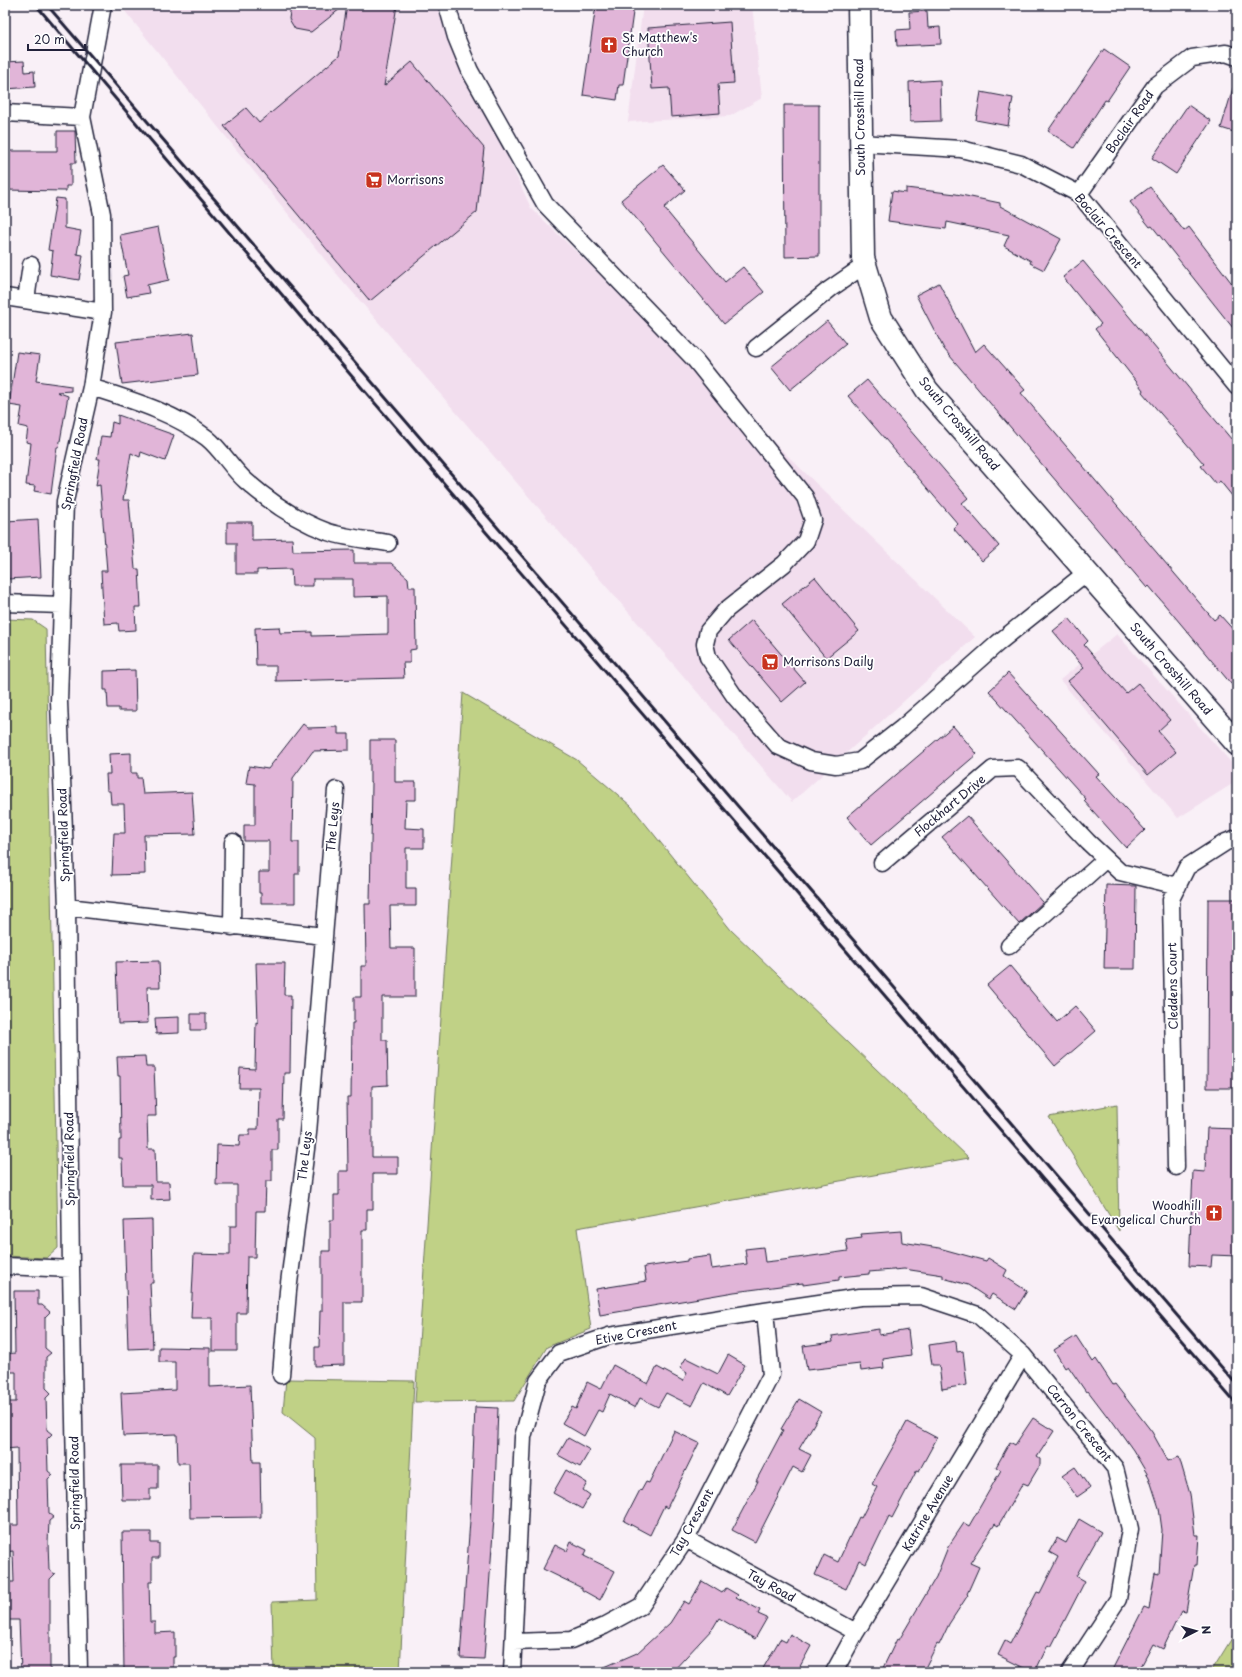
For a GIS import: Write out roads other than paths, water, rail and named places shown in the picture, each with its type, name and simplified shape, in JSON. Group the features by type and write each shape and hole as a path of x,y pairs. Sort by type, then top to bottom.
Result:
{"street":[{"name":"Springfield Road","path":"79,1672 66,907 59,702 65,501 90,387 103,312 102,214 82,117 104,5"},
{"path":"447,5 456,37 470,71 545,204 695,360 805,497 813,520 806,541 784,564 726,610 708,631 705,644 708,657 735,697 778,746 811,761 836,765 860,761 902,728 998,643 1087,572"},
{"name":"South Crosshill Road","path":"859,5 863,258 881,318 928,390 1237,744"},
{"name":"Boclair Road","path":"1079,194 1155,86 1192,58 1226,53 1237,57"},
{"path":"5,113 82,117"},
{"name":"Boclair Crescent","path":"860,143 961,149 1021,164 1079,194 1237,387"},
{"path":"26,300 31,265"},
{"path":"756,348 830,289 865,265"},
{"path":"5,297 103,312"},
{"path":"90,387 149,407 179,420 207,439 229,460 245,480 287,512 328,532 388,543"},
{"path":"5,603 61,605"},
{"name":"Flockhart Drive","path":"882,863 993,770 1018,768 1120,872 1178,886"},
{"name":"The Leys","path":"281,1375 288,1291 308,1132 336,790"},
{"name":"Cleddens Court","path":"1176,1167 1171,898 1187,867 1226,842 1237,838"},
{"path":"232,927 233,842"},
{"path":"1009,946 1106,859"},
{"path":"66,907 148,915 232,927 324,936"},
{"path":"5,1266 71,1268"},
{"name":"Etive Crescent","path":"512,1672 523,1437 538,1380 559,1353 609,1336 765,1311 860,1298 921,1296 978,1315 1024,1355"},
{"name":"Tay Crescent","path":"514,1642 571,1640 604,1626 641,1606 686,1539 771,1375 765,1311"},
{"name":"Katrine Avenue","path":"834,1672 856,1632 1024,1355"},
{"name":"Carron Crescent","path":"1024,1355 1115,1468 1130,1529 1118,1599 1070,1672"},
{"name":"Tay Road","path":"686,1539 856,1632"}],"railway":[{"path":"36,5 300,316 1237,1405"},
{"path":"47,5 1237,1385"}],"place":[{"name":"St Matthew's Church","path":"609,45"},
{"name":"Morrisons","path":"374,180"},
{"name":"Morrisons Daily","path":"770,662"},
{"name":"Woodhill Evangelical Church","path":"1214,1213"}]}
